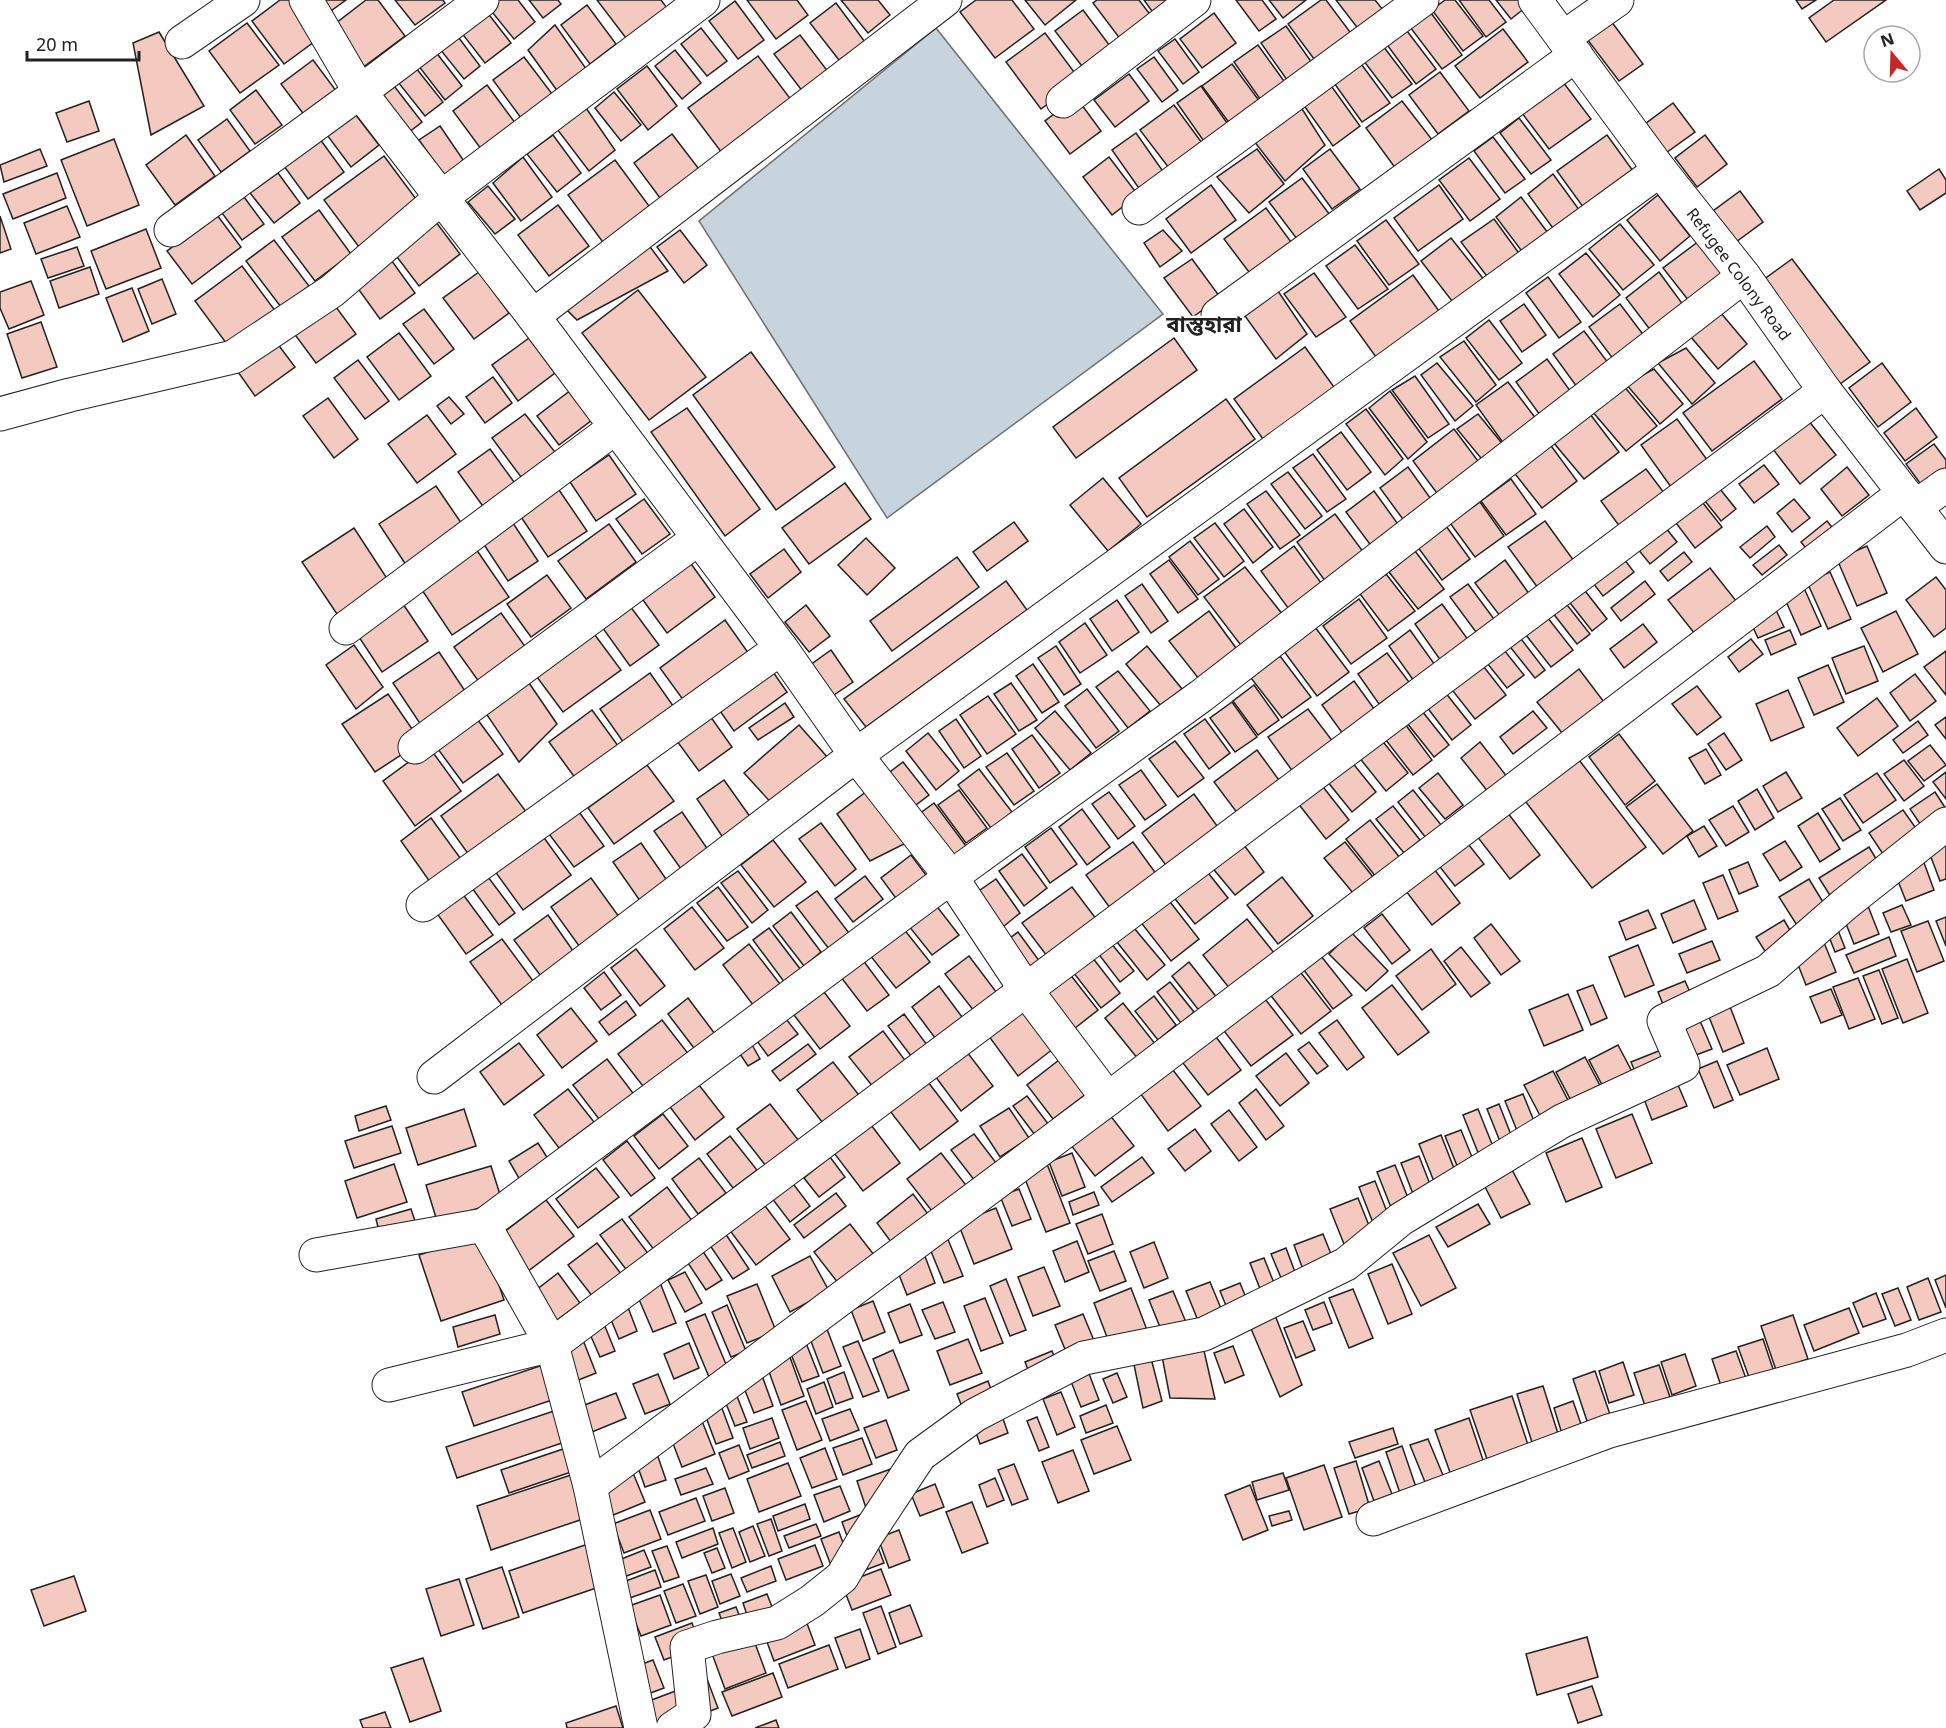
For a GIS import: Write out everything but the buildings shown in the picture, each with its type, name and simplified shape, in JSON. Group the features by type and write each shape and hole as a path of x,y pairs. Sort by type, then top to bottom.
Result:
{"street":[{"path":"182,42 243,0"},
{"path":"306,0 360,92 533,316 781,648 856,755 951,877 1026,990 1108,1099"},
{"path":"171,230 482,0"},
{"path":"0,414 70,395 233,357 332,291 442,197 703,0"},
{"path":"533,316 945,0"},
{"path":"1063,101 1194,0"},
{"path":"1139,208 1422,0"},
{"name":"Refugee Colony Road","path":"1535,0 1660,170 1744,276 1825,391 1946,547"},
{"path":"1218,315 1569,47 1617,0"},
{"path":"434,1077 856,755 1660,170"},
{"path":"316,1255 484,1225 951,877 1201,696 1744,276"},
{"path":"389,1385 552,1345 1825,391"},
{"path":"345,628 616,427"},
{"path":"590,1486 1910,500 1946,485"},
{"path":"415,747 699,538"},
{"path":"423,905 781,648"},
{"path":"673,1728 694,1714 687,1647 717,1637 777,1623 812,1601 842,1577 920,1455 975,1415 1084,1358 1204,1334 1346,1264 1401,1219 1562,1121 1683,1065 1664,1021 1768,971 1845,904 1946,824"},
{"path":"484,1225 552,1345 590,1486 641,1728"},
{"path":"1373,1519 1609,1431 1907,1350 1946,1335"}],"shaded area":[{"path":"936,28 1163,314 887,518 699,221"}],"district":[{"name":"বাস্তুহারা","path":"1204,324"}]}
